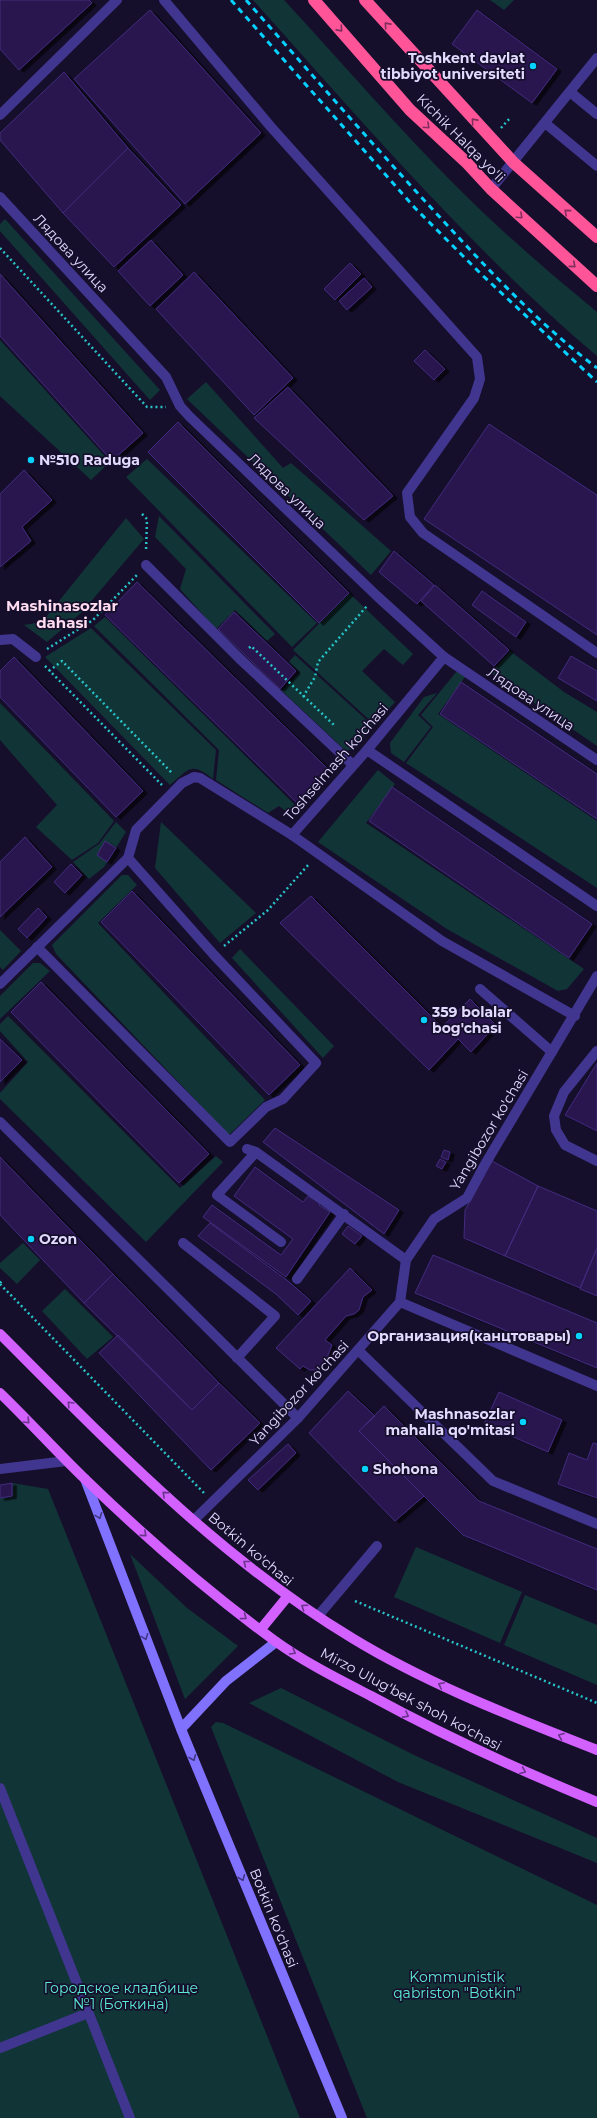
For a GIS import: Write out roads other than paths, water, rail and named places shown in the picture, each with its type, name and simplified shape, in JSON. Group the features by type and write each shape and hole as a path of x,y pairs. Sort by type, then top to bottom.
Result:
{"highway":[{"name":"Kichik Halqa yo'li","path":"314,0 410,110 466,162 491,189 597,286"},
{"name":"Kichik Halqa yo'li","path":"365,0 514,163 597,237"}],"main road":[{"name":"Botkin ko'chasi","path":"0,1334 102,1436 194,1520 288,1596 261,1630 180,1566 66,1461 0,1393"},
{"name":"Mirzo Ulug'bek shoh ko'chasi","path":"288,1596 359,1642 457,1692 597,1750"},
{"name":"Mirzo Ulug'bek shoh ko'chasi","path":"261,1630 276,1642 351,1686 430,1728 501,1762 597,1802"}],"street":[{"path":"0,115 117,0"},
{"path":"164,0 271,127 477,357 480,379 474,398 407,493 410,517 423,533 597,653"},
{"path":"491,189 514,163 597,58"},
{"path":"570,92 597,114"},
{"path":"545,123 597,166"},
{"name":"Лядова улица","path":"0,198 166,377 180,406 377,596 444,657 597,760"},
{"path":"146,565 291,709 353,765"},
{"path":"0,640 13,639 36,657"},
{"name":"Toshselmash ko'chasi","path":"128,858 136,830 182,783 194,777 200,778 292,835 367,750 444,657"},
{"path":"367,750 597,906"},
{"path":"292,835 442,941 575,1016"},
{"path":"0,984 128,858 214,955 316,1063 283,1099 266,1107 230,1142 38,947"},
{"name":"Yangibozor ko'chasi","path":"194,1520 298,1418 400,1302 406,1260 434,1219 467,1198 484,1166 575,1016 597,976"},
{"path":"480,990 552,1052"},
{"path":"597,1051 564,1092 554,1116 556,1130 565,1145 597,1161"},
{"path":"0,1122 298,1418"},
{"path":"281,1242 217,1195 252,1151 344,1214 406,1260"},
{"path":"297,1279 344,1214"},
{"path":"183,1243 275,1316 237,1358"},
{"path":"400,1302 597,1386"},
{"path":"358,1350 493,1481 597,1524"},
{"path":"0,1469 66,1461"},
{"name":"Botkin ko'chasi","path":"85,1479 181,1729 342,2118"},
{"path":"318,1616 377,1546"},
{"path":"181,1729 226,1681 276,1642"},
{"path":"0,1788 130,2118"},
{"path":"0,2048 88,2013"}],"railway":[{"path":"231,0 415,208 480,273 597,382"},
{"path":"246,0 346,114 483,264 557,336 597,368"}],"place":[{"name":"Toshkent davlat tibbiyot universiteti","path":"533,66"},
{"name":"№510 Raduga","path":"31,460"},
{"name":"359 bolalar bog'chasi","path":"424,1020"},
{"name":"Ozon","path":"31,1239"},
{"name":"Организация(канцтовары)","path":"579,1336"},
{"name":"Mashnasozlar mahalla qo'mitasi","path":"523,1422"},
{"name":"Shohona","path":"365,1469"}],"district":[{"name":"Mashinasozlar dahasi","path":"62,614"}],"park label":[{"name":"Kommunistik qabriston \"Botkin\"","path":"457,1986"},
{"name":"Городское кладбище №1 (Боткина)","path":"121,1996"}]}
